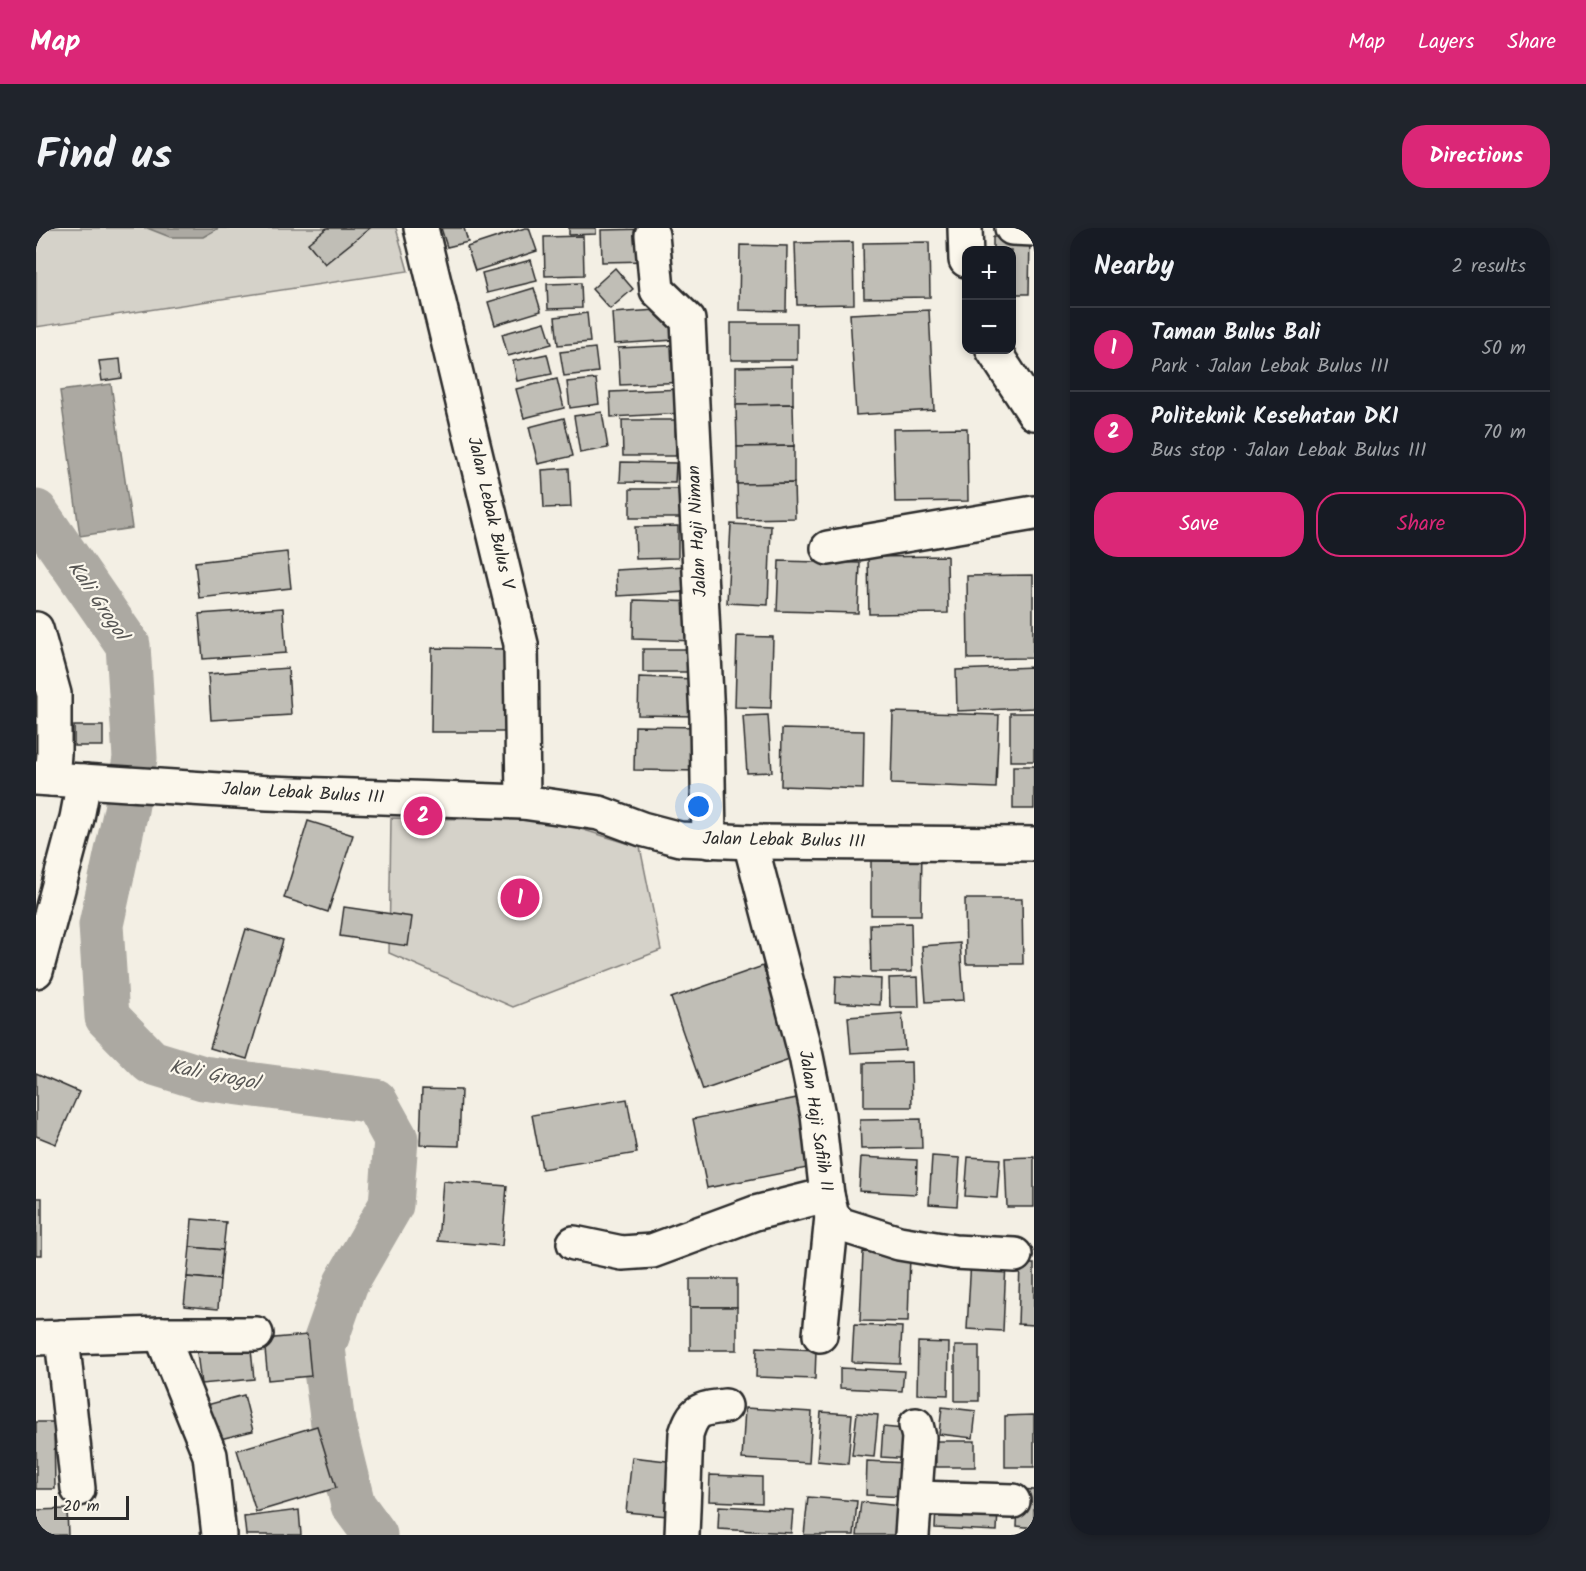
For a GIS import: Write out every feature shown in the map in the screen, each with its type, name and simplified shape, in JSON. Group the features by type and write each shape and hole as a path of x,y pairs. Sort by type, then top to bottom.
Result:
{"street":[{"name":"Jalan Lebak Bulus V","path":"421,228 521,644 523,802"},
{"path":"965,228 966,246"},
{"path":"1012,228 1034,229"},
{"name":"Jalan Haji Niman","path":"652,235 657,290 688,320 707,718 709,841"},
{"path":"996,354 1034,413"},
{"path":"828,548 1034,513"},
{"path":"36,629 54,694 54,754 44,779"},
{"name":"Jalan Lebak Bulus III","path":"44,779 268,793 523,802 599,813 642,830 680,839 709,841 1034,844"},
{"path":"36,971 77,818 94,782"},
{"name":"Jalan Haji Safiih II","path":"750,842 806,1056 818,1115 829,1205 842,1225 899,1243 954,1252 1015,1255"},
{"path":"574,1243 622,1252 652,1251 755,1213 829,1205 820,1335"},
{"path":"161,1334 210,1455 219,1535"},
{"path":"78,1489 49,1337 256,1334"},
{"path":"682,1535 686,1434 691,1419 701,1409 725,1406"},
{"path":"912,1535 919,1437 916,1425"},
{"path":"916,1498 1013,1501"}],"shaded area":[{"path":"36,228 396,228 408,271 36,327"},
{"path":"147,228 219,228 203,237 170,237"},
{"path":"111,384 132,528 80,536 60,391"},
{"path":"391,818 551,820 640,847 661,950 513,1007 389,953"}],"building":[{"path":"327,228 370,228 325,264 308,243"},
{"path":"441,228 464,228 468,242 447,247"},
{"path":"529,228 537,251 475,271 467,247"},
{"path":"569,228 596,228 596,234 569,235"},
{"path":"648,229 649,261 602,262 601,230"},
{"path":"583,236 584,275 545,276 544,237"},
{"path":"993,237 1030,237 1029,294 1016,294 1016,246 993,246"},
{"path":"853,242 854,304 797,305 795,243"},
{"path":"929,242 930,297 864,298 863,243"},
{"path":"740,245 787,246 786,311 739,310"},
{"path":"531,260 537,281 487,293 482,273"},
{"path":"615,268 633,289 610,309 592,289"},
{"path":"581,283 582,308 548,309 547,284"},
{"path":"534,288 541,311 495,325 488,302"},
{"path":"672,309 674,340 614,344 612,313"},
{"path":"929,310 934,410 856,415 850,314"},
{"path":"587,313 590,342 558,345 555,317"},
{"path":"545,322 552,344 508,356 502,334"},
{"path":"731,323 797,323 797,360 731,360"},
{"path":"683,345 685,382 620,385 618,348"},
{"path":"595,348 598,372 564,376 560,352"},
{"path":"547,354 552,374 517,381 513,361"},
{"path":"120,359 122,378 102,381 99,361"},
{"path":"793,366 793,404 736,405 736,367"},
{"path":"557,379 564,408 524,418 516,389"},
{"path":"596,379 599,404 570,408 567,382"},
{"path":"683,389 684,413 611,417 610,392"},
{"path":"793,404 794,446 737,447 736,405"},
{"path":"602,412 608,448 580,453 574,416"},
{"path":"564,418 573,456 538,464 529,427"},
{"path":"622,420 675,420 676,456 623,456"},
{"path":"967,428 968,501 895,502 893,429"},
{"path":"794,446 794,483 737,484 737,447"},
{"path":"621,462 676,463 675,483 620,482"},
{"path":"569,468 571,507 544,508 542,470"},
{"path":"794,483 795,518 738,519 737,484"},
{"path":"630,489 680,489 680,518 630,518"},
{"path":"731,524 771,526 768,605 727,603"},
{"path":"678,526 678,558 636,559 635,527"},
{"path":"287,552 291,588 199,598 195,562"},
{"path":"947,556 948,613 869,614 868,557"},
{"path":"779,561 860,563 858,613 777,611"},
{"path":"686,566 688,592 617,596 616,570"},
{"path":"1033,575 1033,658 968,659 967,576"},
{"path":"634,600 700,602 698,641 633,639"},
{"path":"283,608 286,653 203,659 199,614"},
{"path":"737,636 773,637 771,708 735,707"},
{"path":"432,648 509,649 508,732 431,732"},
{"path":"643,649 688,649 688,672 643,672"},
{"path":"1034,667 1034,708 957,711 956,670"},
{"path":"288,668 291,715 211,720 208,674"},
{"path":"639,677 696,679 695,716 638,715"},
{"path":"893,712 999,715 996,788 891,784"},
{"path":"1010,713 1034,713 1034,761 1010,761"},
{"path":"768,715 772,772 747,773 743,716"},
{"path":"74,726 103,726 103,746 74,746"},
{"path":"635,726 704,727 703,771 634,770"},
{"path":"782,729 864,731 863,789 781,786"},
{"path":"1013,766 1034,766 1034,809 1013,809"},
{"path":"308,821 353,835 328,912 284,898"},
{"path":"871,846 922,846 921,915 871,915"},
{"path":"965,899 1022,899 1023,964 966,964"},
{"path":"344,907 412,917 408,946 340,936"},
{"path":"911,923 912,972 871,972 870,924"},
{"path":"246,929 283,940 247,1059 210,1048"},
{"path":"960,943 964,1000 926,1002 922,946"},
{"path":"763,966 795,1058 703,1090 671,998"},
{"path":"836,976 881,979 880,1005 835,1002"},
{"path":"918,977 919,1007 890,1007 889,978"},
{"path":"902,1013 905,1050 851,1053 848,1017"},
{"path":"911,1062 912,1107 864,1107 864,1063"},
{"path":"36,1073 79,1092 56,1144 36,1136"},
{"path":"422,1089 461,1090 459,1146 420,1145"},
{"path":"797,1098 812,1167 707,1188 693,1119"},
{"path":"627,1099 637,1153 542,1169 532,1115"},
{"path":"921,1119 922,1148 861,1149 860,1120"},
{"path":"932,1156 960,1158 957,1206 929,1204"},
{"path":"861,1157 917,1160 916,1194 859,1191"},
{"path":"968,1157 1000,1159 997,1198 965,1196"},
{"path":"1034,1157 1034,1207 1007,1207 1005,1158"},
{"path":"443,1181 507,1186 502,1246 438,1241"},
{"path":"36,1198 42,1198 42,1255 36,1255"},
{"path":"192,1219 226,1222 223,1250 190,1247"},
{"path":"190,1247 223,1250 220,1280 187,1277"},
{"path":"863,1252 910,1254 908,1322 860,1321"},
{"path":"971,1260 1006,1262 1003,1331 967,1329"},
{"path":"1020,1264 1034,1264 1034,1325 1018,1324"},
{"path":"187,1277 220,1280 218,1309 184,1306"},
{"path":"690,1279 737,1279 737,1307 690,1307"},
{"path":"690,1307 737,1307 737,1350 690,1350"},
{"path":"854,1325 902,1327 900,1364 852,1362"},
{"path":"307,1335 311,1376 268,1380 264,1339"},
{"path":"250,1340 254,1379 201,1384 196,1345"},
{"path":"918,1342 949,1343 948,1395 917,1394"},
{"path":"955,1346 979,1346 979,1401 955,1401"},
{"path":"757,1347 816,1350 815,1379 756,1377"},
{"path":"840,1368 904,1371 902,1391 840,1388"},
{"path":"244,1395 253,1431 212,1441 203,1406"},
{"path":"942,1407 976,1411 973,1438 939,1434"},
{"path":"745,1408 812,1412 809,1463 742,1459"},
{"path":"821,1412 852,1414 848,1464 817,1461"},
{"path":"857,1413 878,1415 874,1457 852,1455"},
{"path":"1034,1415 1034,1467 1005,1467 1005,1416"},
{"path":"36,1422 54,1422 55,1489 36,1489"},
{"path":"317,1426 336,1488 256,1512 237,1450"},
{"path":"883,1427 915,1430 913,1459 881,1457"},
{"path":"935,1441 975,1441 975,1467 936,1467"},
{"path":"632,1457 684,1463 678,1517 626,1512"},
{"path":"867,1461 907,1463 906,1497 866,1495"},
{"path":"710,1475 762,1477 762,1503 709,1501"},
{"path":"1019,1489 1034,1490 1034,1528 1017,1526"},
{"path":"808,1497 857,1501 854,1535 804,1535"},
{"path":"861,1502 911,1507 908,1535 857,1535"},
{"path":"719,1506 793,1510 791,1533 718,1529"},
{"path":"936,1506 998,1509 997,1531 935,1528"},
{"path":"67,1509 68,1535 36,1535 36,1510"},
{"path":"299,1510 301,1535 246,1535 244,1517"}],"waterway":[{"name":"Kali Grogol","path":"36,512 128,645 135,758 101,925 107,1017 151,1062 203,1078 375,1101 396,1139 391,1205 346,1283 323,1348 333,1424 353,1505 375,1535"}],"place":[{"name":"Politeknik Kesehatan DKI","path":"423,816"},
{"name":"Taman Bulus Bali","path":"520,898"}]}
